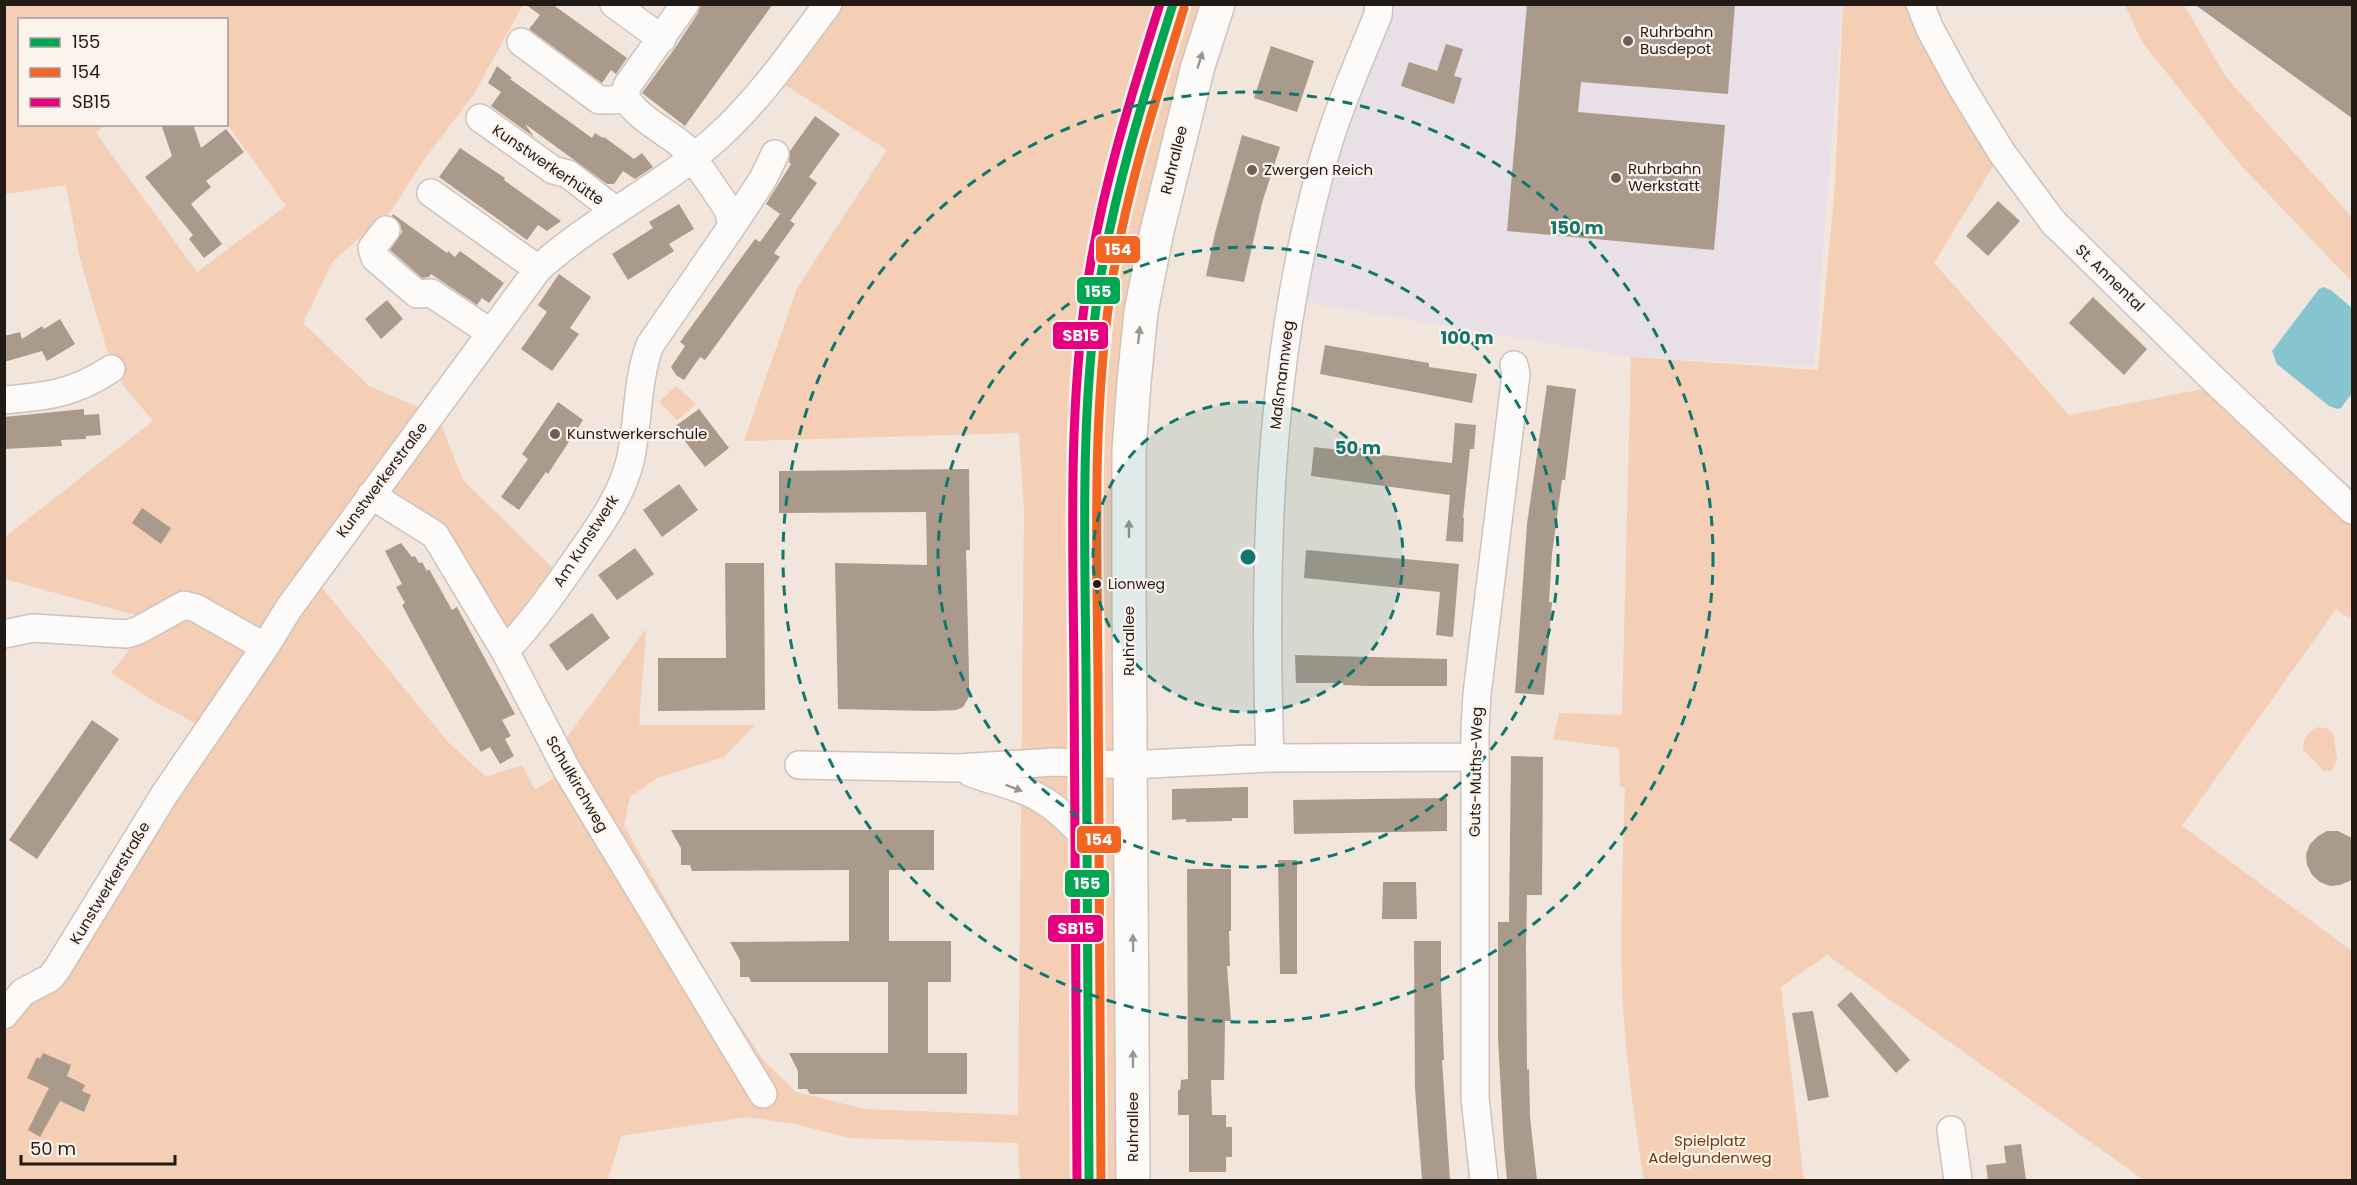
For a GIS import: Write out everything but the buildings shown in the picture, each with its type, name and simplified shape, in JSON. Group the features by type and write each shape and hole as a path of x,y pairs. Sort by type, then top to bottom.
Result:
{"main road":[{"path":"1089,1180 1086,495 1087,419 1093,332 1110,225 1139,111 1173,4"},
{"name":"Ruhrallee","path":"1133,1180 1129,451 1141,312 1157,231 1198,66 1218,4"}],"street":[{"path":"614,4 662,39"},
{"path":"625,97 627,86 685,4"},
{"name":"Kunstwerkerstraße","path":"4,1016 14,990 50,978 57,969 164,795 289,608 538,269 559,250 694,157 721,134 746,108 828,4"},
{"name":"Maßmannweg","path":"1270,758 1268,688 1270,479 1295,278 1320,170 1348,87 1378,15 1379,4"},
{"name":"St. Annental","path":"1920,4 1930,29 1961,86 2002,153 2053,222 2352,510"},
{"path":"520,42 599,100 625,97"},
{"path":"625,97 640,114 684,145 694,157 728,209 732,226"},
{"name":"Kunstwerkerhütte","path":"480,118 553,170 568,174 616,211"},
{"name":"Am Kunstwerk","path":"505,651 529,626 546,602 593,535 622,485 630,461 643,364 650,345 763,179 775,154"},
{"path":"431,193 538,269"},
{"path":"386,230 372,248 375,258 417,294 431,293 491,333"},
{"name":"Guts-Muths-Weg","path":"1484,1180 1474,1098 1477,694 1516,374 1514,365"},
{"path":"4,400 68,392 111,369"},
{"name":"Schulkirchweg","path":"371,495 435,535 505,651 567,770 763,1094"},
{"path":"4,634 33,628 127,634 139,630 184,605 196,608 265,647"},
{"path":"799,765 959,768 1086,762 1130,765 1270,758 1475,757"},
{"path":"959,768 1045,800 1088,840"},
{"path":"1951,1130 1958,1180"}],"shaded area":[{"path":"1395,5 1842,5 1814,366 1631,357 1305,302 1332,169"}],"green space":[{"path":"5,5 523,5 474,94 426,157 391,211 333,261 303,323 369,386 430,412 202,727 157,703 111,673 153,620 5,579 5,537 153,421 123,385 107,350 80,259 66,185 5,194","holes":["18,18 228,18 228,125 286,206 197,272 96,133 104,126 18,126"]},
{"path":"833,5 1171,5 1094,333 1175,5 1216,5 1140,311 1131,1180 1020,1180 1018,1143 848,1138 796,1124 747,1117 621,1136 608,1180 5,1180 5,1026 315,579 447,741 486,777 522,765 535,790 557,776 563,743 646,629 639,725 755,725 724,757 657,778 630,797 624,826 716,989 764,1061 796,1092 865,1109 1018,1115 1024,512 1019,433 744,441 797,288 887,150 774,78"},
{"name":"Spielplatz Adelgundenweg","path":"1843,5 1919,5 2001,153 1934,263 2069,415 2209,388 2352,525 2352,620 2336,609 2182,826 2352,951 2352,1180 2144,1180 1827,955 1781,987 1804,1180 1644,1180 1630,1085 1622,989 1625,788 1620,786 1619,748 1553,739 1559,713 1622,715 1631,357 1818,370 1835,185"},
{"path":"2125,5 2184,5 2226,77 2352,217 2352,282 2238,162 2142,42"},
{"path":"676,386 696,404 677,420 659,402"},
{"path":"435,410 463,480 563,578 505,651 430,531 376,494"},
{"path":"2319,727 2333,733 2337,759 2332,771 2324,771 2303,749 2307,735"}],"water":[{"path":"2323,287 2331,290 2352,308 2352,393 2341,408 2337,409 2329,406 2277,364 2272,351 2319,289"}],"transit line":[{"name":"SB15","path":"1077,1180 1073,531 1076,387 1086,293 1099,219 1127,111 1160,4"},
{"name":"155","path":"1089,1180 1085,530 1088,387 1098,293 1112,219 1140,111 1173,4"},
{"name":"154","path":"1101,1180 1097,532 1100,389 1110,295 1123,222 1141,150 1184,8"}],"place":[{"name":"Ruhrbahn Busdepot","path":"1628,41"},
{"name":"Zwergen Reich","path":"1252,170"},
{"name":"Ruhrbahn Werkstatt","path":"1616,178"},
{"name":"Kunstwerkerschule","path":"555,434"},
{"name":"Lionweg","path":"1097,584"}]}
